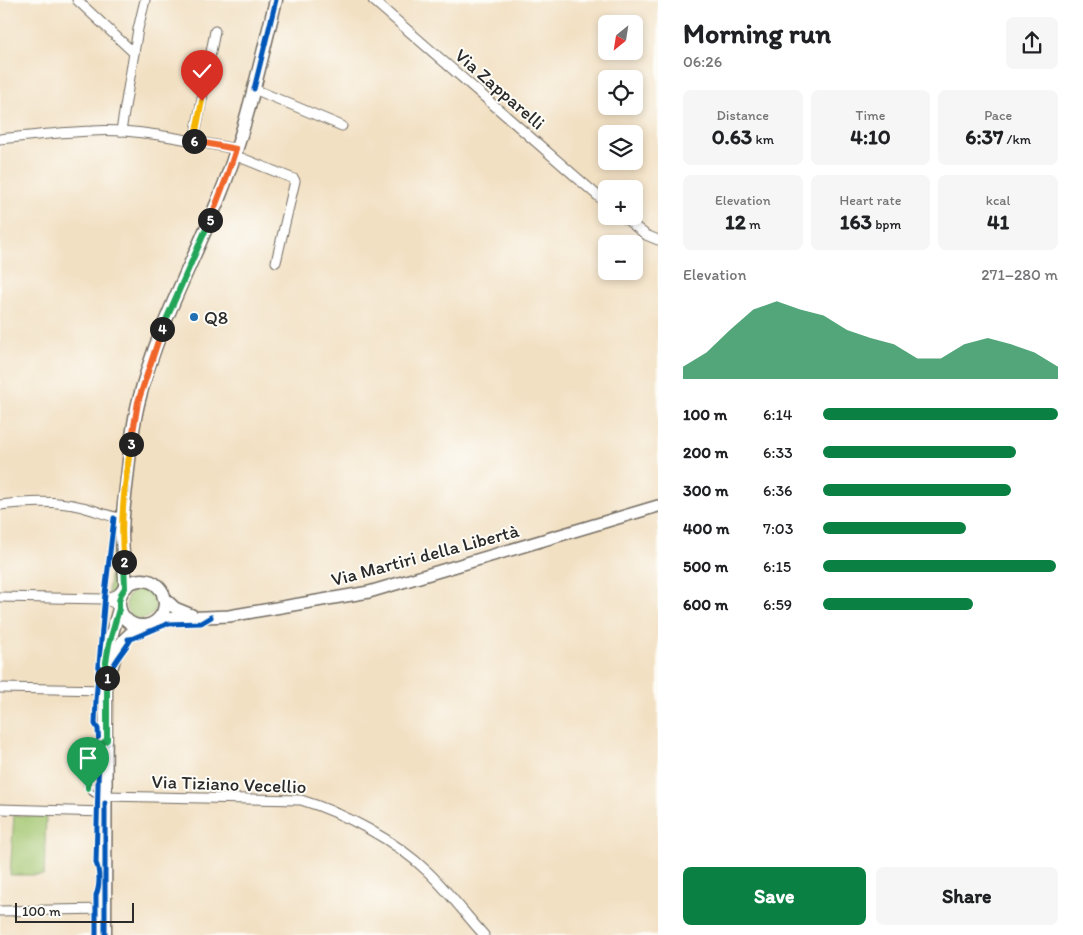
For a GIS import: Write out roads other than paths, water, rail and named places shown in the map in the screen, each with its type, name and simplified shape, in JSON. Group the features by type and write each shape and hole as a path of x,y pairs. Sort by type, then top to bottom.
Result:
{"main road":[{"path":"105,935 106,662 119,609 119,601 125,588 122,547 123,518 134,424 144,380 166,319 217,203 235,152 254,89 276,0"},
{"path":"107,686 119,645 128,635 142,626 154,623 163,612 164,605 163,597 157,587 146,581 134,569 122,547"},
{"path":"125,588 135,582 146,581"},
{"path":"119,609 122,616 128,622 142,626"}],"street":[{"path":"77,0 134,53"},
{"path":"121,131 145,0"},
{"name":"Via Zapparelli","path":"373,0 598,196"},
{"path":"194,141 216,31"},
{"path":"254,89 342,126"},
{"path":"0,139 92,130 121,131 194,141 235,152 295,181 276,262"},
{"path":"633,225 646,235 658,240"},
{"path":"0,505 58,502 123,518"},
{"name":"Via Martiri della Libertà","path":"158,619 229,616 369,592 658,506"},
{"path":"0,597 104,599 116,595 125,588"},
{"path":"163,597 181,611 196,616"},
{"path":"104,599 114,603 119,609"},
{"path":"0,688 107,686"},
{"name":"Via Tiziano Vecellio","path":"0,810 106,803 302,800 322,806 351,819 402,850 428,872 484,935"},
{"path":"0,911 105,909"}],"lane":[{"path":"106,803 91,792 87,786 90,754 107,740"}],"place":[{"name":"Q8","path":"194,317"}]}
